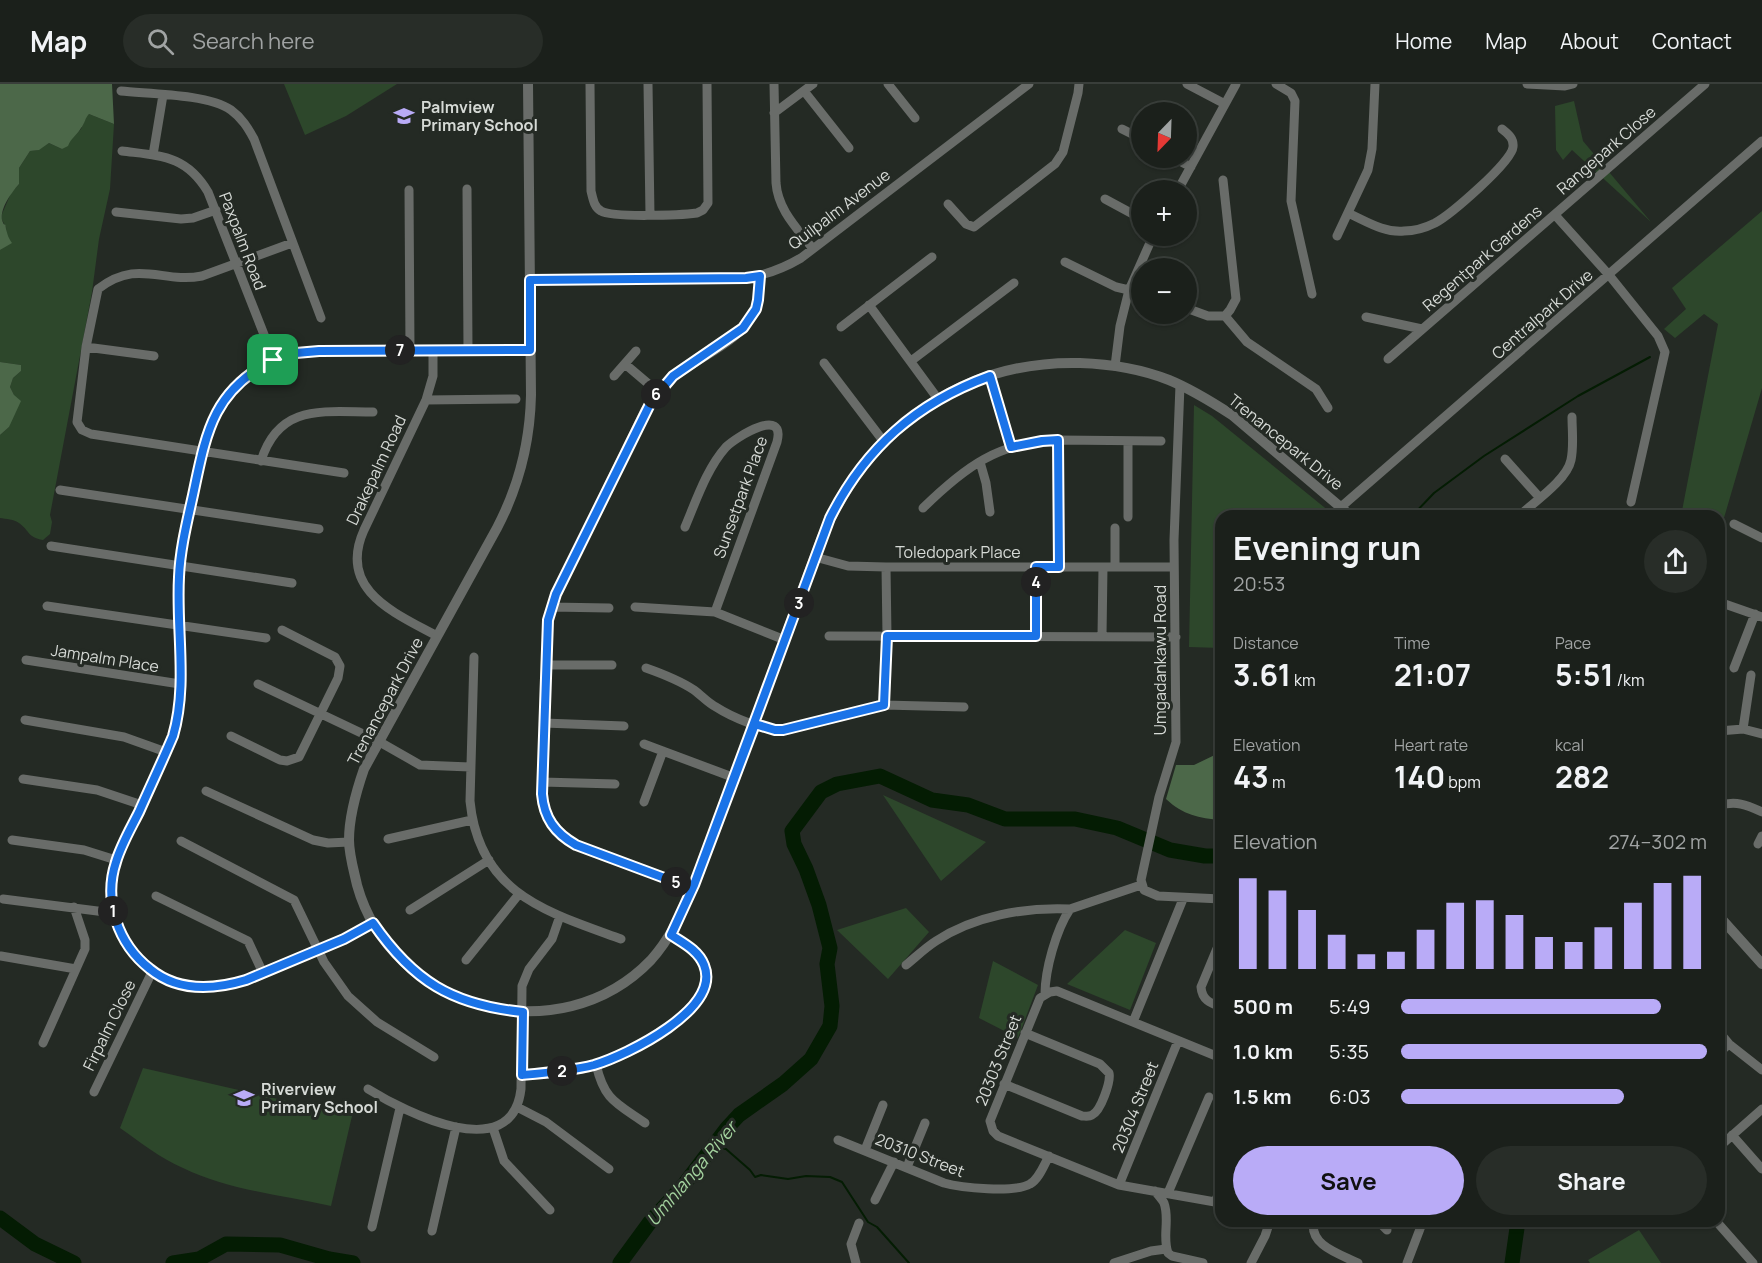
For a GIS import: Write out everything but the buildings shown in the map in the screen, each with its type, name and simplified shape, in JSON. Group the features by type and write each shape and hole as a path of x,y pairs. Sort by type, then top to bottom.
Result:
{"street":[{"name":"Trenancepark Drive","path":"528,84 529,430 523,465 515,491 498,528 378,741 364,769 353,803 349,842 362,899 373,923 402,960 434,986 476,1005 493,1009 523,1012 571,1006 609,991 640,970 658,952 671,935 694,885 830,518 847,487 884,442 911,417 938,399 990,376 1044,365 1076,363 1115,366 1144,372 1180,385 1212,402 1344,510"},
{"path":"591,84 591,190 595,206 603,213 650,215 697,213 703,210 708,203 707,84"},
{"path":"648,84 650,215"},
{"path":"774,84 778,199 786,214 813,249"},
{"path":"774,113 813,84"},
{"path":"888,84 915,118"},
{"name":"Quilpalm Avenue","path":"530,280 746,278 760,276 791,264 1029,84"},
{"path":"948,204 966,224 974,227 1055,164 1063,152 1079,84"},
{"path":"1188,84 1225,104"},
{"path":"1197,156 1236,84"},
{"path":"1276,84 1291,93 1295,101 1291,201 1312,294"},
{"path":"1337,236 1365,179 1370,160 1375,84"},
{"path":"1527,84 1565,86 1573,84"},
{"name":"Rangepark Close","path":"1555,215 1705,84"},
{"path":"121,91 210,101 230,110 245,123 254,139 321,318"},
{"path":"804,91 849,148"},
{"path":"153,155 163,95"},
{"path":"1122,129 1131,134"},
{"path":"1348,213 1372,225 1393,231 1406,231 1436,222 1507,162 1514,145 1512,138 1502,129"},
{"name":"Centralpark Drive","path":"1341,507 1762,141"},
{"name":"Paxpalm Road","path":"122,151 153,155 180,163 195,173 208,192 216,210 273,360"},
{"path":"1223,180 1236,299 1225,316"},
{"path":"467,189 468,350"},
{"path":"409,190 410,350"},
{"path":"1105,199 1131,213"},
{"path":"116,212 181,219 194,218 216,210"},
{"name":"Regentpark Gardens","path":"1388,359 1555,215 1609,275 1658,336 1665,352 1631,502"},
{"path":"292,243 202,276 192,278 136,272 126,274 98,289 86,347 77,422 82,430 91,434 344,473"},
{"path":"1115,366 1120,326 1129,290 1149,246"},
{"path":"841,327 932,257"},
{"path":"1065,262 1116,287 1129,290"},
{"path":"694,885 678,883 584,848 568,840 555,829 545,813 542,782 547,637 551,607 556,594 640,421 658,392 673,376 743,328 756,309 760,276"},
{"path":"911,361 1014,283"},
{"path":"868,305 938,399"},
{"path":"1197,312 1208,316 1225,316 1247,342 1316,389 1328,408"},
{"name":"Regentpark Gardens","path":"1366,317 1422,329"},
{"path":"86,347 154,356"},
{"name":"Drakepalm Road","path":"433,350 433,376 426,400 360,538 357,558 360,577 372,596 388,609 437,636"},
{"path":"373,923 344,939 263,973 229,985 205,988 177,984 152,972 126,944 113,913 112,883 116,860 166,752 177,722 180,706 180,566 202,451 216,411 228,394 246,376 273,360 296,353 319,351 530,350"},
{"path":"614,376 636,351"},
{"path":"824,363 884,442"},
{"path":"625,364 658,392"},
{"path":"990,376 1011,447"},
{"name":"Umgadankawu Road","path":"1142,885 1142,875 1159,797 1176,742 1174,567 1180,385"},
{"path":"426,400 516,399"},
{"path":"261,460 274,433 283,423 296,416 310,412 373,412"},
{"path":"1526,510 1562,478 1569,468 1572,458 1572,417"},
{"name":"Sunsetpark Place","path":"684,527 712,467 728,446 750,429 759,426 771,426 777,430 779,436 777,442 715,612"},
{"path":"1058,440 1059,567"},
{"path":"923,508 957,476 1011,447 1058,440 1161,441"},
{"path":"1128,441 1128,517"},
{"path":"1505,459 1540,498"},
{"path":"980,462 990,512"},
{"path":"60,490 319,528"},
{"path":"1734,524 1762,538"},
{"path":"1114,567 1115,528"},
{"path":"51,546 292,583"},
{"name":"Toledopark Place","path":"815,557 848,566 1174,567"},
{"path":"884,705 887,636 886,567"},
{"path":"1036,567 1036,636"},
{"path":"1102,636 1103,567"},
{"path":"1725,604 1758,615 1734,668"},
{"path":"47,606 266,638"},
{"path":"551,607 609,608"},
{"path":"635,607 715,612 786,640"},
{"path":"231,736 280,760 294,760 304,751 340,671 338,661 330,654 282,630"},
{"path":"829,636 1176,637"},
{"path":"474,657 469,789 472,820 479,842 507,884 533,904 621,939"},
{"name":"Jampalm Place","path":"26,660 180,684"},
{"path":"546,665 612,665"},
{"path":"646,668 669,676 716,708 775,730 884,705 964,707"},
{"path":"1743,729 1751,675"},
{"path":"258,684 378,741 420,765 470,767"},
{"path":"25,720 123,737 166,752"},
{"path":"544,723 624,726"},
{"path":"1725,730 1743,729 1762,734"},
{"path":"644,744 735,778"},
{"path":"644,802 663,752"},
{"path":"23,779 97,790 142,805"},
{"path":"542,782 615,784"},
{"path":"206,791 313,840 328,843 349,842"},
{"path":"1725,805 1742,804 1762,812"},
{"path":"388,839 472,820"},
{"path":"12,840 84,850 116,860"},
{"path":"181,842 294,900 318,950 348,996 377,1022 434,1057"},
{"path":"410,910 489,860"},
{"path":"906,965 936,941 965,926 1000,915 1042,908 1070,909 1142,885 1149,893 1158,896 1215,899"},
{"path":"466,960 519,894"},
{"path":"156,896 248,941 263,973"},
{"path":"3,899 113,913"},
{"path":"1133,1022 1183,899"},
{"path":"43,1043 82,958 85,940 74,907"},
{"path":"1070,909 1060,929 1047,969 1045,994 1058,992 1215,1056"},
{"path":"368,1089 400,1107 456,1127 476,1130 501,1125 520,1101 522,986 525,976 546,950 560,916"},
{"path":"1725,922 1760,958"},
{"path":"522,1075 558,1072 596,1064 646,1042 681,1017 700,997 706,984 705,966 698,954 671,935"},
{"path":"1215,952 1203,978 1201,991 1206,1000 1215,1004"},
{"path":"1,956 76,969"},
{"name":"Firpalm Close","path":"94,1092 152,972"},
{"name":"20303 Street","path":"1045,994 1040,998 991,1116 993,1131 998,1136 1119,1185 1215,1201"},
{"path":"1004,1084 1082,1116 1088,1116 1098,1110 1110,1081 1110,1073 1100,1064 1025,1033"},
{"path":"1725,1039 1762,1070"},
{"name":"20304 Street","path":"1119,1185 1178,1041"},
{"path":"1725,1048 1729,1044"},
{"path":"596,1064 600,1083 605,1091 613,1100 645,1124"},
{"path":"1168,1193 1209,1097"},
{"path":"865,1150 883,1105"},
{"path":"372,1227 400,1107"},
{"path":"517,1107 546,1122 609,1169"},
{"path":"1725,1141 1762,1109"},
{"path":"907,1167 925,1123"},
{"path":"432,1230 456,1127"},
{"path":"493,1128 509,1169 550,1210"},
{"path":"1732,1135 1762,1169"},
{"name":"20310 Street","path":"838,1140 944,1184 962,1188 1009,1188 1029,1185 1049,1156"},
{"path":"875,1200 894,1162"},
{"path":"1155,1191 1164,1203 1166,1249 1172,1256 1203,1263"},
{"path":"856,1263 851,1244 859,1223"},
{"path":"1251,1263 1268,1227"},
{"path":"1313,1227 1318,1242 1358,1263"},
{"path":"1384,1227 1387,1230"},
{"path":"1407,1263 1421,1227"},
{"path":"1721,1227 1753,1263"},
{"path":"1114,1263 1151,1251 1166,1249"}],"green space":[{"path":"0,84 112,84 114,124 89,114 68,146 62,149 49,143 39,150 30,151 19,168 19,184 7,200 2,215 12,243 0,250"},
{"path":"284,84 397,84 346,116 305,135"},
{"path":"1574,101 1583,141 1651,222 1572,150 1563,160 1556,150 1555,106"},
{"path":"89,114 114,124 110,189 50,515 52,522 50,534 43,540 31,535 17,522 0,518 0,435 9,427 14,395 10,387 13,378 21,371 21,365 0,362 0,250 7,245 6,227 2,214 11,193 19,184 19,168 30,151 38,150 49,143 62,149 81,129"},
{"path":"1762,211 1762,388 1725,514 1725,510 1682,510 1718,324 1704,314 1675,338 1664,329 1686,309 1672,288"},
{"path":"0,362 21,365 21,371 13,378 10,387 21,401 9,427 0,435"},
{"path":"1194,405 1212,416 1328,510 1215,510 1215,648 1189,647"},
{"path":"1215,755 1215,819 1192,815 1166,799 1176,765 1194,765"},
{"path":"883,795 986,842 941,881"},
{"path":"906,908 929,932 888,979 837,930"},
{"path":"1125,930 1156,943 1130,1010 1067,984"},
{"path":"993,961 1038,985 1018,1038 979,1018"},
{"path":"143,1068 352,1116 331,1206 218,1182 166,1160 120,1128"},
{"path":"1639,1230 1661,1263 1590,1263 1588,1260"}],"waterway":[{"path":"1418,510 1434,493 1484,456 1578,396 1650,357"},
{"name":"Umhlanga River","path":"620,1263 650,1222 683,1186 727,1128 739,1115 783,1084 811,1059 830,1026 832,1006 827,964 830,948 819,905 794,844 792,831 821,792 837,784 880,776 932,800 968,805 1005,819 1075,819 1117,828 1170,850 1215,856"},
{"path":"714,1147 726,1149 755,1177 761,1175 788,1179 806,1176 830,1177 842,1182 868,1222 877,1227 909,1263"},
{"name":"Umhlanga River","path":"0,1218 35,1244 74,1263"},
{"name":"Umhlanga River","path":"1512,1263 1517,1227"},
{"name":"Umhlanga River","path":"173,1263 199,1259 226,1244 280,1245 329,1259 353,1263"},
{"name":"Umhlanga River","path":"59,1256 63,1263"}],"place":[{"name":"Palmview Primary School","path":"404,116"},
{"name":"Riverview Primary School","path":"244,1098"}],"route":[{"path":"273,360 246,376 228,394 216,411 205,441 189,511 178,578 180,706 177,722 173,736 116,860 112,883 113,913 126,944 152,972 177,984 205,988 217,988 246,980 344,939 373,923 402,960 434,986 476,1005 523,1012 522,1075 570,1070 616,1057 646,1042 681,1017 704,991 706,971 701,959 691,948 671,935 694,885 830,518 856,474 898,428 938,399 990,376 1011,447 1029,442 1058,440 1059,567 1036,567 1036,636 887,636 884,705 783,730 755,724 694,885 678,883 576,845 555,829 545,813 542,794 548,620 556,594 645,410 673,376 738,334 756,309 760,276 530,280 530,350 319,351 296,353 273,360"}]}
